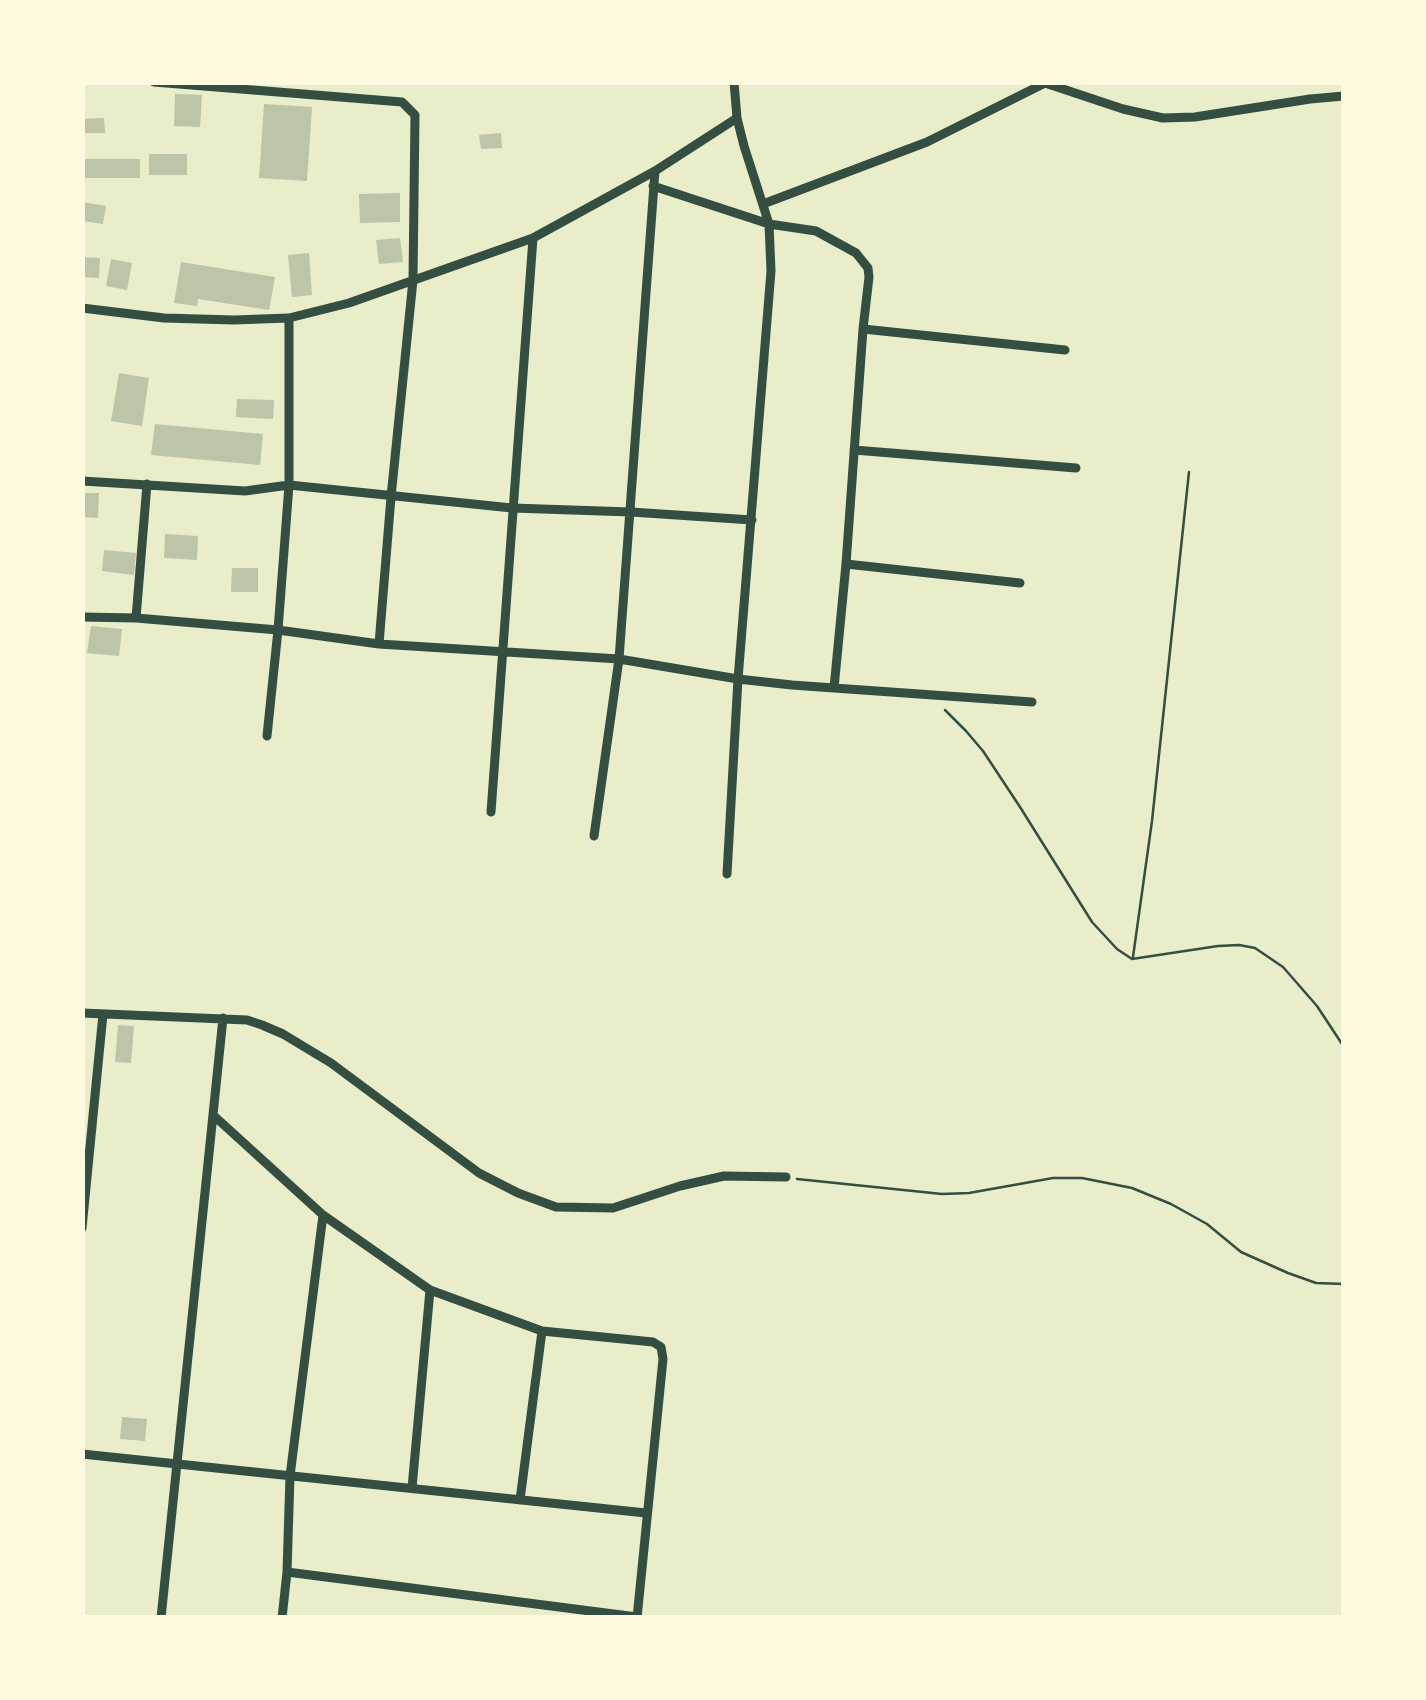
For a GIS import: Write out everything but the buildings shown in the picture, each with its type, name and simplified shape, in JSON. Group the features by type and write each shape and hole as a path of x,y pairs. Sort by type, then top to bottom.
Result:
{"street":[{"path":"154,82 402,102 415,115 413,280 390,497 380,644"},
{"path":"727,874 738,679 771,271 768,224 737,118 734,82"},
{"path":"763,204 927,142 1046,83 1164,118 1344,96"},
{"path":"82,308 195,320 289,318 349,302 534,238 654,171 737,118"},
{"path":"594,836 619,659 654,171"},
{"path":"653,186 768,224 816,232 864,261 869,277 834,688"},
{"path":"491,812 534,238"},
{"path":"267,736 290,486 289,318"},
{"path":"863,329 1066,350"},
{"path":"854,450 1076,468"},
{"path":"82,480 245,491 290,486 512,508 752,520"},
{"path":"136,618 147,484"},
{"path":"846,564 1020,583"},
{"path":"82,617 278,630 380,644 619,659 738,679 1032,702"},
{"path":"82,1012 247,1020 283,1034 331,1063 479,1172 518,1194 556,1207 613,1208 724,1176 786,1178"},
{"path":"82,1228 103,1014"},
{"path":"161,1618 223,1018"},
{"path":"213,1115 322,1216 430,1290 542,1331 653,1342 661,1347 637,1617 287,1572"},
{"path":"282,1618 290,1476 322,1216"},
{"path":"412,1488 430,1290"},
{"path":"520,1500 542,1331"},
{"path":"82,1454 646,1513"}],"path":[{"path":"1132,959 1152,821 1189,472"},
{"path":"940,706 982,751 1092,922 1109,942 1132,959 1218,946 1255,948 1283,967 1317,1006 1344,1047"},
{"path":"786,1178 942,1194 1053,1178 1082,1178 1132,1188 1171,1204 1207,1224 1241,1252 1288,1273 1316,1283 1344,1284"}]}
